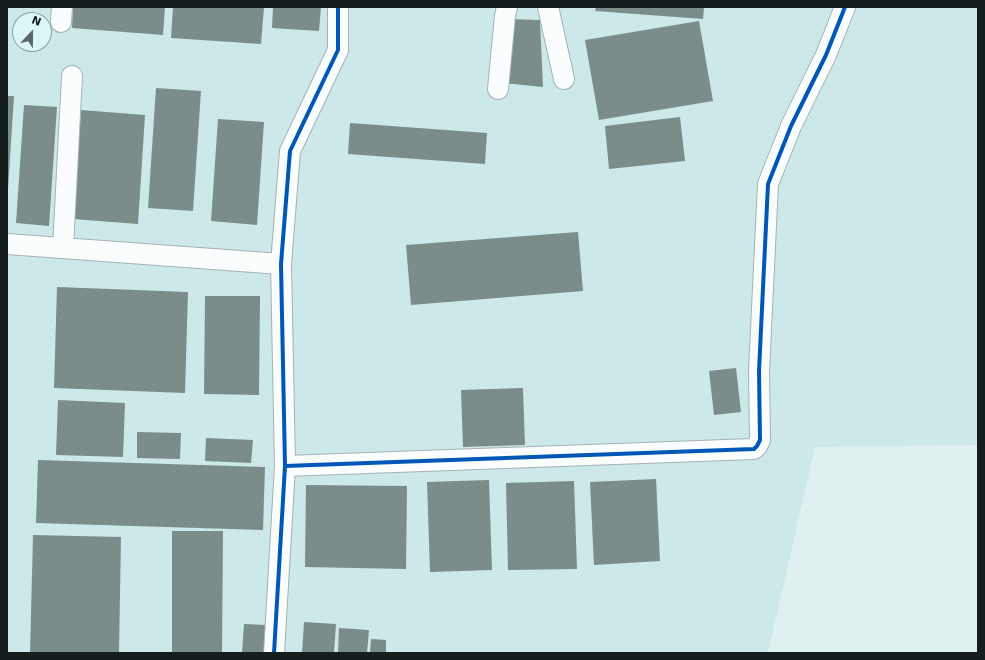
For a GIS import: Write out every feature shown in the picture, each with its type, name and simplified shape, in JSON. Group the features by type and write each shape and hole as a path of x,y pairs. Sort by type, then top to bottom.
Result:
{"street":[{"path":"274,653 286,466 281,264 290,151 338,50 338,7"},
{"path":"498,89 507,7"},
{"path":"548,7 564,78"},
{"path":"286,466 754,448 757,446 760,440 759,371 768,184 791,126 826,55 845,7"},
{"path":"63,248 72,76"},
{"path":"7,244 281,264"}],"shaded area":[{"path":"7,7 978,7 978,445 815,447 768,653 7,653"}],"building":[{"path":"73,7 165,7 163,35 72,28"},
{"path":"173,7 264,7 261,44 171,38"},
{"path":"273,7 321,7 319,31 272,28"},
{"path":"596,7 704,7 703,19 595,11"},
{"path":"507,19 540,20 543,87 503,83"},
{"path":"699,21 713,101 599,120 585,40"},
{"path":"156,88 201,91 193,211 148,208"},
{"path":"7,96 14,96 8,189 7,189"},
{"path":"24,105 57,107 49,226 16,223"},
{"path":"81,110 145,115 138,224 73,219"},
{"path":"680,117 685,161 609,169 605,126"},
{"path":"218,119 264,122 257,225 211,221"},
{"path":"350,123 487,133 485,164 348,154"},
{"path":"578,232 583,291 411,305 406,245"},
{"path":"57,287 188,292 185,393 54,388"},
{"path":"205,296 260,296 259,395 204,394"},
{"path":"736,368 741,412 714,415 709,371"},
{"path":"523,388 525,445 463,447 461,390"},
{"path":"58,400 125,403 123,457 56,455"},
{"path":"137,432 181,433 180,459 137,458"},
{"path":"206,438 253,440 251,463 205,461"},
{"path":"38,460 265,467 263,530 36,523"},
{"path":"656,479 660,561 594,565 590,482"},
{"path":"489,480 492,570 430,572 427,482"},
{"path":"574,481 577,569 508,570 506,483"},
{"path":"306,485 407,486 406,569 305,567"},
{"path":"172,531 223,531 222,653 172,653"},
{"path":"33,535 121,537 119,653 30,653"},
{"path":"304,622 336,624 334,653 302,653"},
{"path":"244,624 266,625 264,653 242,653"},
{"path":"339,628 369,630 367,653 338,653"},
{"path":"371,639 386,640 386,653 370,653"}],"cycle path":[{"path":"274,653 285,466 281,264 290,151 338,50 338,7"},
{"path":"285,466 754,449 760,440 759,371 768,184 791,126 826,55 845,7"}]}
